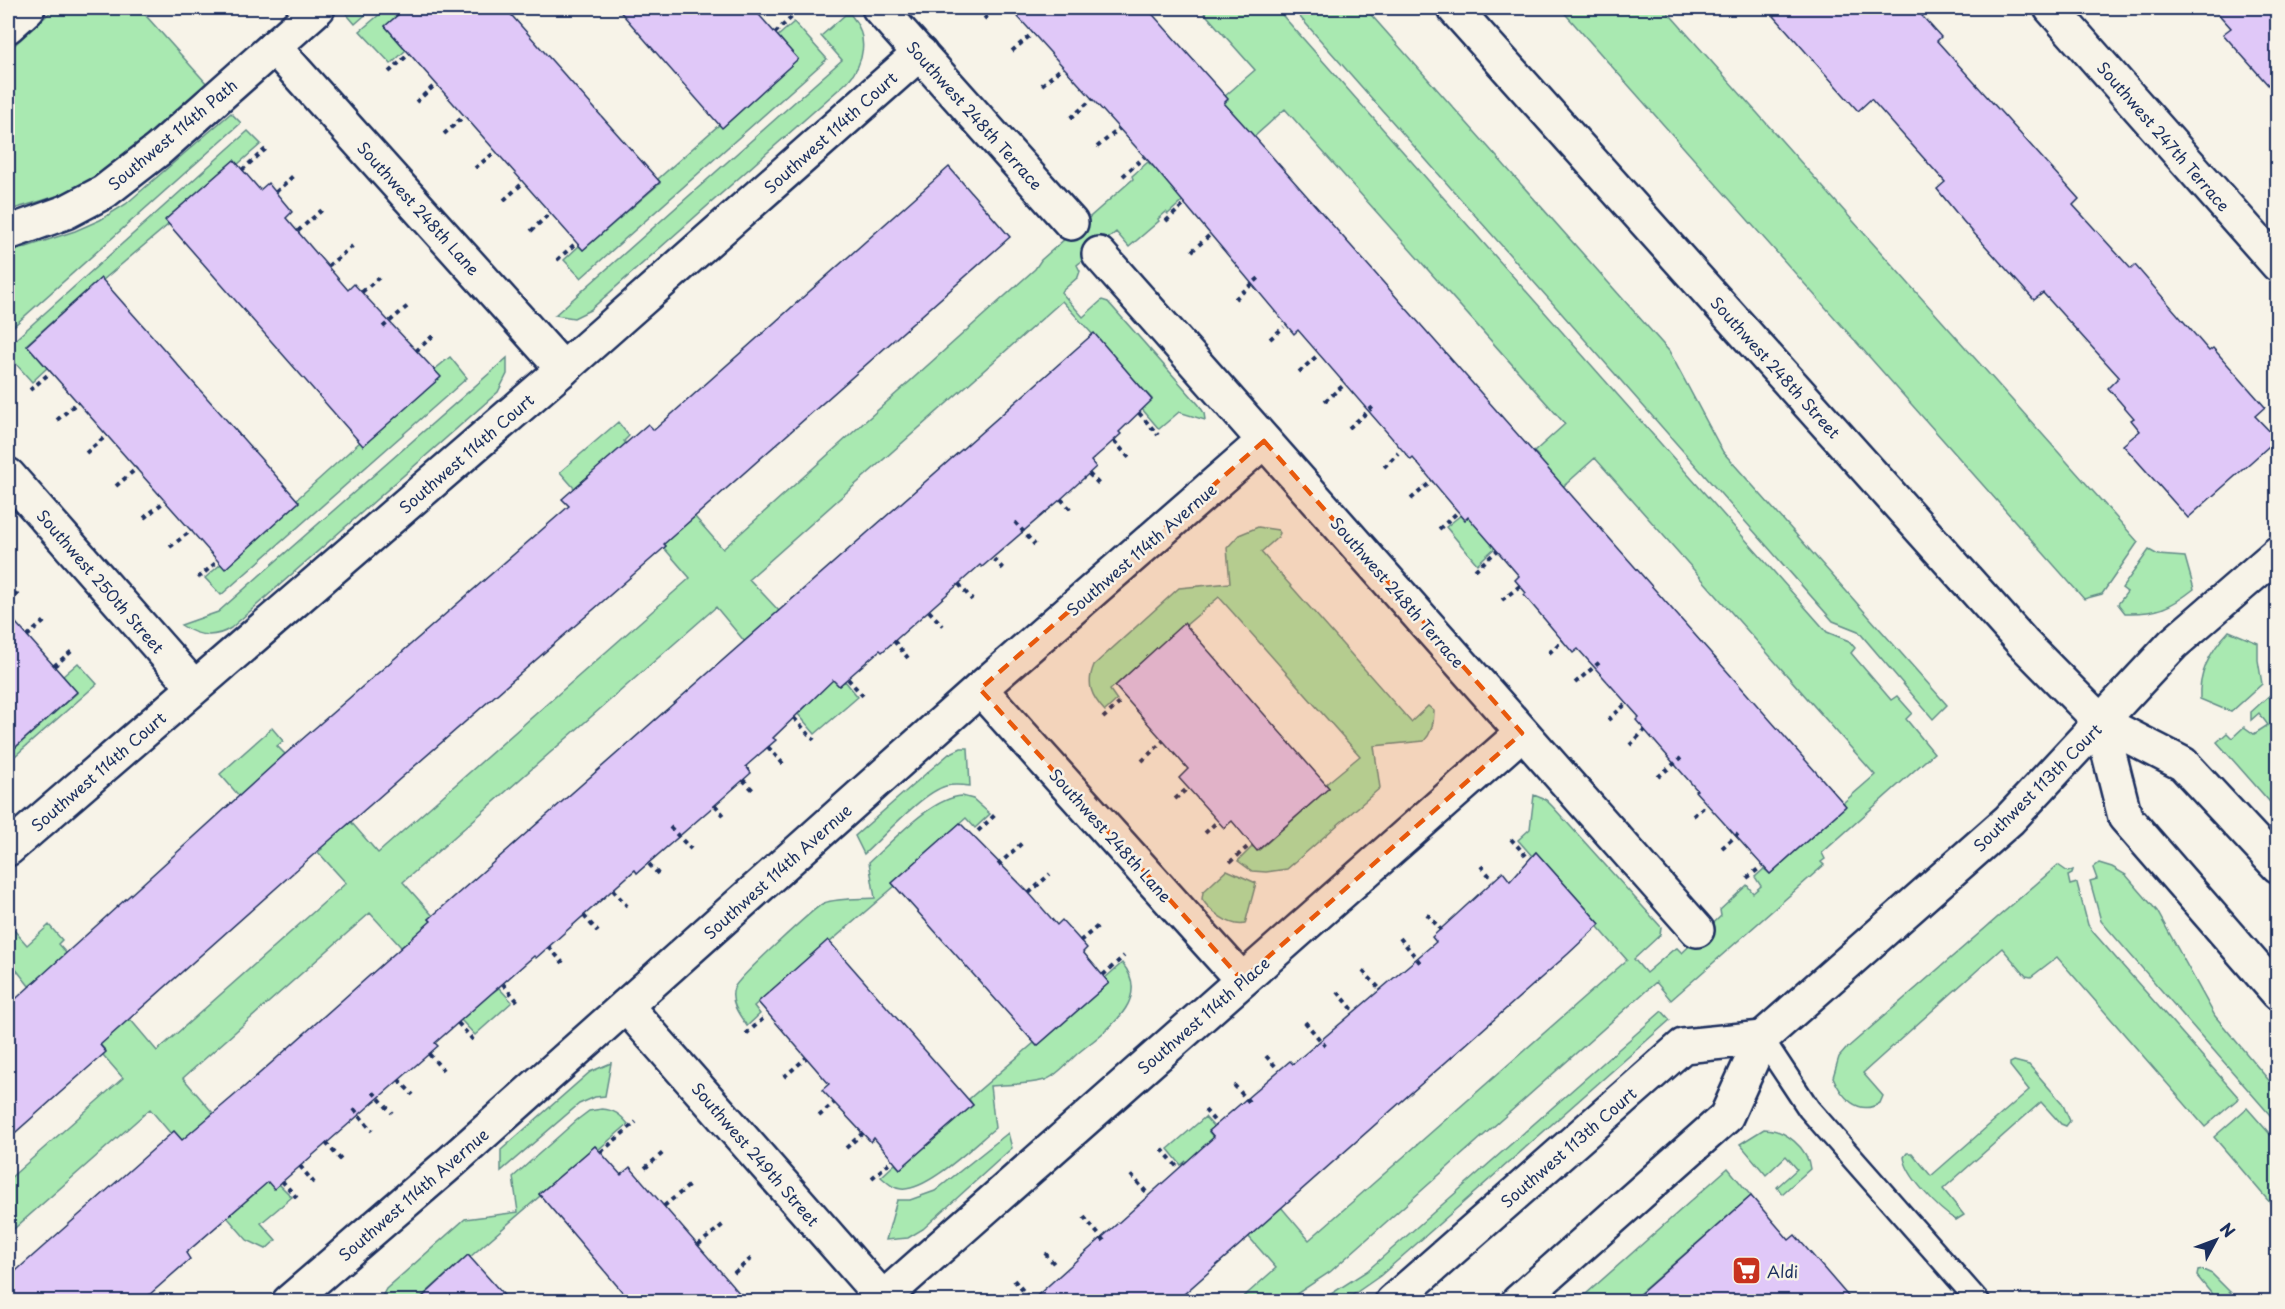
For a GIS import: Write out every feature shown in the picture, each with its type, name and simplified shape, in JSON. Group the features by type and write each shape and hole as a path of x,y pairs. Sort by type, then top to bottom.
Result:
{"street":[{"path":"8,26 28,8"},
{"name":"Southwest 114th Path","path":"8,232 66,212 104,192 158,150 318,8"},
{"name":"Southwest 248th Terrace","path":"879,8 1071,223"},
{"name":"Southwest 248th Street","path":"1454,8 2023,643 2101,722 2183,764 2277,866"},
{"name":"Southwest 247th Terrace","path":"2051,8 2277,265"},
{"name":"Southwest 248th Lane","path":"274,47 563,369"},
{"name":"Southwest 114th Court","path":"8,849 563,369 920,53"},
{"name":"Southwest 248th Terrace","path":"1099,254 1697,930"},
{"name":"Southwest 114th Avernue","path":"289,1302 450,1163 980,689 1264,441"},
{"name":"Southwest 250th Street","path":"8,475 194,687"},
{"name":"Southwest 113th Court","path":"1518,1302 1726,1117 1762,1038 2009,820 2173,644 2277,553"},
{"name":"Southwest 248th Lane","path":"980,689 1242,980"},
{"path":"2101,722 2124,817 2277,993"},
{"name":"Southwest 114th Place","path":"885,1300 1522,732"},
{"name":"Southwest 249th Street","path":"626,1006 885,1300"},
{"name":"Southwest 113th Court","path":"1392,1302 1683,1046 1762,1038"}],"lane":[{"path":"1762,1038 1809,1109 1979,1302"},
{"path":"1408,1302 1425,1273"}],"path":[{"path":"984,19 997,8"},
{"path":"775,33 794,15"},
{"path":"1012,51 1033,33"},
{"path":"389,72 409,54"},
{"path":"1042,85 1063,67"},
{"path":"416,102 436,84"},
{"path":"1071,118 1092,99"},
{"path":"444,134 464,116"},
{"path":"1097,147 1119,129"},
{"path":"242,170 268,147"},
{"path":"475,168 495,152"},
{"path":"1123,176 1144,157"},
{"path":"276,192 293,176"},
{"path":"504,200 523,183"},
{"path":"1166,221 1185,204"},
{"path":"298,231 323,209"},
{"path":"531,231 550,213"},
{"path":"1192,251 1211,234"},
{"path":"556,260 576,243"},
{"path":"328,266 355,244"},
{"path":"362,292 382,275"},
{"path":"1235,299 1259,278"},
{"path":"383,327 408,305"},
{"path":"1270,339 1284,327"},
{"path":"416,351 435,334"},
{"path":"1299,372 1319,354"},
{"path":"30,390 51,372"},
{"path":"1325,401 1345,384"},
{"path":"57,420 78,402"},
{"path":"1349,428 1373,407"},
{"path":"1139,412 1158,435"},
{"path":"86,453 107,435"},
{"path":"1114,441 1131,460"},
{"path":"1384,467 1398,453"},
{"path":"116,486 137,468"},
{"path":"1089,474 1101,486"},
{"path":"1412,499 1432,481"},
{"path":"1061,499 1072,512"},
{"path":"144,518 165,501"},
{"path":"1439,529 1458,512"},
{"path":"1015,522 1035,544"},
{"path":"170,547 192,530"},
{"path":"1475,570 1497,551"},
{"path":"994,558 1005,572"},
{"path":"198,578 218,561"},
{"path":"958,584 972,600"},
{"path":"1502,600 1520,586"},
{"path":"8,602 20,591"},
{"path":"929,611 943,626"},
{"path":"27,636 46,620"},
{"path":"1549,653 1563,640"},
{"path":"894,642 908,658"},
{"path":"54,666 73,650"},
{"path":"1575,683 1601,661"},
{"path":"848,679 863,696"},
{"path":"1103,718 1120,703"},
{"path":"1608,720 1627,703"},
{"path":"794,718 814,740"},
{"path":"1630,745 1645,730"},
{"path":"1142,761 1163,741"},
{"path":"768,747 785,766"},
{"path":"1658,777 1681,758"},
{"path":"743,780 755,792"},
{"path":"1175,799 1188,788"},
{"path":"715,805 726,818"},
{"path":"1693,816 1706,806"},
{"path":"978,831 996,814"},
{"path":"1205,832 1218,821"},
{"path":"670,827 691,849"},
{"path":"1722,848 1738,834"},
{"path":"1511,839 1529,859"},
{"path":"998,865 1022,843"},
{"path":"1230,862 1251,844"},
{"path":"649,864 660,876"},
{"path":"1481,866 1493,880"},
{"path":"1747,878 1762,866"},
{"path":"1029,893 1050,874"},
{"path":"613,890 627,906"},
{"path":"1427,914 1441,930"},
{"path":"584,916 598,932"},
{"path":"1080,941 1098,926"},
{"path":"1400,938 1422,965"},
{"path":"549,946 563,963"},
{"path":"1102,975 1124,956"},
{"path":"1363,971 1381,990"},
{"path":"503,984 518,1002"},
{"path":"1338,992 1354,1011"},
{"path":"746,1034 764,1018"},
{"path":"1305,1022 1326,1047"},
{"path":"458,1023 474,1041"},
{"path":"429,1054 443,1070"},
{"path":"1266,1056 1278,1069"},
{"path":"784,1077 806,1058"},
{"path":"399,1080 413,1095"},
{"path":"1234,1085 1251,1104"},
{"path":"374,1092 392,1113"},
{"path":"819,1116 834,1103"},
{"path":"354,1109 372,1131"},
{"path":"1205,1110 1217,1124"},
{"path":"601,1152 636,1122"},
{"path":"846,1148 863,1133"},
{"path":"326,1143 341,1160"},
{"path":"1162,1149 1178,1168"},
{"path":"645,1168 664,1152"},
{"path":"872,1178 893,1161"},
{"path":"300,1166 314,1183"},
{"path":"1131,1175 1148,1194"},
{"path":"282,1181 297,1198"},
{"path":"664,1206 691,1184"},
{"path":"1084,1217 1104,1240"},
{"path":"698,1245 725,1223"},
{"path":"1045,1252 1056,1266"},
{"path":"734,1273 754,1256"},
{"path":"1014,1280 1031,1300"}],"highlighted area":[{"path":"1264,441 1522,733 1242,980 980,689"}],"green space":[{"path":"55,8 139,8 207,84 142,143 107,170 61,194 8,211 8,51"},
{"path":"345,8 373,8 355,24 343,10"},
{"path":"387,8 406,8 385,26 406,50 391,64 360,31"},
{"path":"1200,8 1276,8 1827,632 1849,641 1855,648 1851,653 1891,700 1897,696 1912,713 1906,719 1934,753 1822,853 1825,859 1821,862 1824,865 1671,1000 1656,982 1330,1272 1286,1301 1239,1301 1276,1268 1248,1236 1250,1234 1186,1161 1181,1165 1168,1149 1205,1117 1214,1127 1209,1132 1279,1209 1281,1207 1309,1240 1627,960 1598,927 1600,924 1536,852 1532,856 1518,840 1530,829 1534,795 1546,800 1553,807 1661,927 1660,935 1634,959 1646,973 1673,950 1677,948 1682,953 1721,916 1720,910 1747,885 1753,893 1761,886 1755,877 1764,869 1770,874 1845,807 1843,803 1875,775 1595,458 1477,564 1446,527 1461,515 1465,520 1538,456 1534,452 1565,424 1285,109 1129,247 1116,232 1077,265 1080,271 1078,277 1061,292 1083,317 1102,300 1108,302 1199,405 1205,420 1179,412 1159,429 1142,409 1152,399 1062,301 749,579 780,612 776,616 839,686 845,681 858,697 815,734 798,714 807,705 745,642 716,607 403,882 433,916 429,919 493,992 499,988 512,1002 475,1035 461,1020 466,1015 405,944 401,947 370,913 183,1078 213,1113 210,1116 292,1197 261,1223 276,1240 266,1249 247,1240 227,1217 227,1191 174,1131 171,1134 150,1109 8,1234 8,1180 123,1078 103,1055 106,1051 40,978 29,986 8,959 8,935 13,929 27,945 49,925 62,940 58,944 127,1021 130,1019 157,1051 346,883 318,852 322,849 260,780 240,797 220,774 272,728 283,741 277,746 285,754 283,756 347,825 351,822 378,853 690,578 664,548 666,546 613,485 605,492 590,475 574,488 560,472 618,422 629,436 624,441 691,519 695,517 723,549 1035,269 1041,260 1133,179 1132,176 1148,162 1152,166 1228,100 1225,96 1255,70"},
{"path":"1292,8 1365,8 1669,351 1723,452 1947,705 1933,719 1858,631 1833,621"},
{"path":"1560,8 1664,8 2138,542 2102,594 2084,599"},
{"path":"845,15 851,15 857,23 862,40 861,58 847,82 590,310 574,318 555,315 842,60 821,36"},
{"path":"794,22 827,59 581,278 564,260 579,246 583,250 660,183 658,179 719,125 723,127 797,59 778,36"},
{"path":"231,113 241,123 8,331 8,253 75,231 100,220 126,204"},
{"path":"248,131 261,144 237,165 233,161 166,219 169,224 103,280 101,278 27,344 47,368 32,382 8,355 8,346"},
{"path":"450,357 467,378 221,595 205,578 221,564 225,568 299,502 297,499 360,442 363,445 440,378 434,370"},
{"path":"507,358 507,374 498,392 231,628 218,634 206,635 193,632 181,625 218,612"},
{"path":"1258,527 1278,530 1280,533 1278,537 1261,552 1411,722 1428,706 1434,711 1432,727 1424,741 1374,746 1380,788 1287,869 1266,872 1252,871 1238,861 1253,846 1258,851 1329,788 1326,784 1360,756 1219,597 1186,625 1184,624 1110,690 1117,700 1105,711 1093,695 1090,684 1094,665 1179,588 1230,583 1227,548 1239,535"},
{"path":"2149,550 2158,555 2185,557 2194,589 2170,605 2154,611 2125,613 2118,604 2127,592 2122,588"},
{"path":"2229,631 2258,643 2262,684 2231,712 2200,699 2201,680 2207,662"},
{"path":"78,663 97,684 8,762 8,754 77,693 63,676"},
{"path":"2272,693 2278,700 2277,810 2217,742 2227,733 2232,738 2244,727 2254,734 2268,725 2259,713 2251,720 2251,712"},
{"path":"961,748 968,748 970,786 946,786 926,797 864,854 855,836 949,754"},
{"path":"962,796 973,799 990,814 975,828 966,818 892,883 895,886 754,1006 760,1014 747,1026 736,1008 733,993 734,988 748,971 824,903 842,899 875,898 869,862 925,812 938,804"},
{"path":"2099,863 2126,875 2157,911 2215,1016 2277,1090 2277,1123 2101,921 2090,881 2097,879 2093,868"},
{"path":"2058,865 2068,872 2073,870 2068,876 2070,885 2077,883 2088,925 2093,932 2239,1098 2205,1127 2057,957 2031,977 2026,976 2002,948 1863,1073 1883,1096 1880,1103 1864,1108 1851,1102 1833,1077 1839,1057"},
{"path":"1227,870 1256,883 1245,924 1226,921 1202,899 1203,892"},
{"path":"1122,963 1130,977 1132,990 1129,1003 1100,1036 1058,1072 1045,1080 990,1086 995,1128 937,1176 912,1188 901,1189 892,1186 881,1177 895,1164 900,1169 973,1105 969,1099 1034,1043 1037,1046 1109,983 1105,978"},
{"path":"1662,1011 1670,1020 1380,1276 1344,1301 1320,1301 1367,1271"},
{"path":"2014,1061 2029,1065 2062,1103 2070,1121 2066,1126 2061,1124 2041,1102 1943,1189 1964,1215 1956,1220 1924,1192 1906,1165 1904,1157 1907,1153 1912,1153 1931,1176 2029,1090 2010,1066 2010,1063"},
{"path":"611,1063 605,1096 595,1097 579,1104 501,1171 501,1150 590,1072"},
{"path":"2247,1108 2277,1142 2277,1211 2214,1137"},
{"path":"602,1109 616,1113 628,1124 599,1149 595,1146 417,1301 379,1302 386,1289 465,1219 518,1212 513,1177 577,1120 589,1111"},
{"path":"1764,1129 1780,1132 1794,1141 1808,1161 1810,1169 1782,1194 1777,1187 1797,1169 1786,1156 1766,1175 1740,1144"},
{"path":"1008,1133 1012,1148 923,1229 908,1238 886,1240 897,1200 910,1200 935,1191"},
{"path":"1728,1168 1751,1196 1631,1301 1577,1302"},
{"path":"2203,1270 2212,1274 2239,1301 2214,1301 2216,1299 2197,1276 2198,1271"}],"building":[{"path":"406,8 505,8 660,182 583,250 385,26"},
{"path":"617,8 753,8 798,59 722,128"},
{"path":"1010,8 1147,8 1228,99 1224,103 1846,806 1770,874 1695,791 1697,790 1636,720 1639,717 1578,649 1573,653 1524,595 1526,593 1515,580 1519,576 1468,517 1465,520 1413,458 1411,460 1298,330 1294,334 1153,166"},
{"path":"1767,8 1915,8 1941,37 1937,41 2079,199 2073,205 2131,269 2135,265 2209,351 2213,348 2265,407 2255,416 2277,439 2188,518 2123,445 2140,431 2131,420 2134,418 2108,388 2119,377 2043,293 2034,300 1963,221 1937,189 1945,182 1871,99 1858,111"},
{"path":"2213,8 2277,8 2277,95 2223,34 2231,28"},
{"path":"234,160 260,190 268,183 292,212 286,218 348,290 354,284 441,377 363,446 165,220"},
{"path":"949,167 1010,237 664,544 666,546 100,1045 106,1052 8,1139 8,1006 283,756 569,506 562,499 648,424 654,430"},
{"path":"101,278 299,502 225,569 27,345"},
{"path":"1094,333 1152,400 1119,432 1121,434 1091,461 1096,467 1061,499 982,567 980,565 882,652 880,650 839,686 833,680 773,738 776,740 746,766 751,773 637,873 635,870 536,958 534,956 435,1043 438,1046 274,1189 268,1182 186,1253 190,1259 141,1302 8,1302 8,1278 27,1261 174,1131 182,1140 243,1088 431,921 429,919"},
{"path":"8,614 77,692 8,754"},
{"path":"1184,623 1329,788 1257,851 1232,821 1224,828 1179,778 1188,769 1115,686"},
{"path":"960,823 1057,925 1062,920 1087,948 1083,952 1109,983 1037,1046 892,883"},
{"path":"1536,852 1600,924 1568,954 1175,1302 1030,1302 1214,1137 1209,1131 1290,1061 1293,1064 1436,942 1432,937 1503,872 1510,881"},
{"path":"828,940 973,1105 900,1169 874,1138 871,1142 822,1090 829,1084 758,1002"},
{"path":"595,1146 621,1175 630,1167 747,1302 631,1302 539,1194"},
{"name":"Aldi","path":"1751,1196 1789,1240 1795,1235 1853,1302 1631,1302"},
{"path":"468,1255 510,1302 417,1302"}],"place":[{"name":"Aldi","path":"1746,1271"}]}
